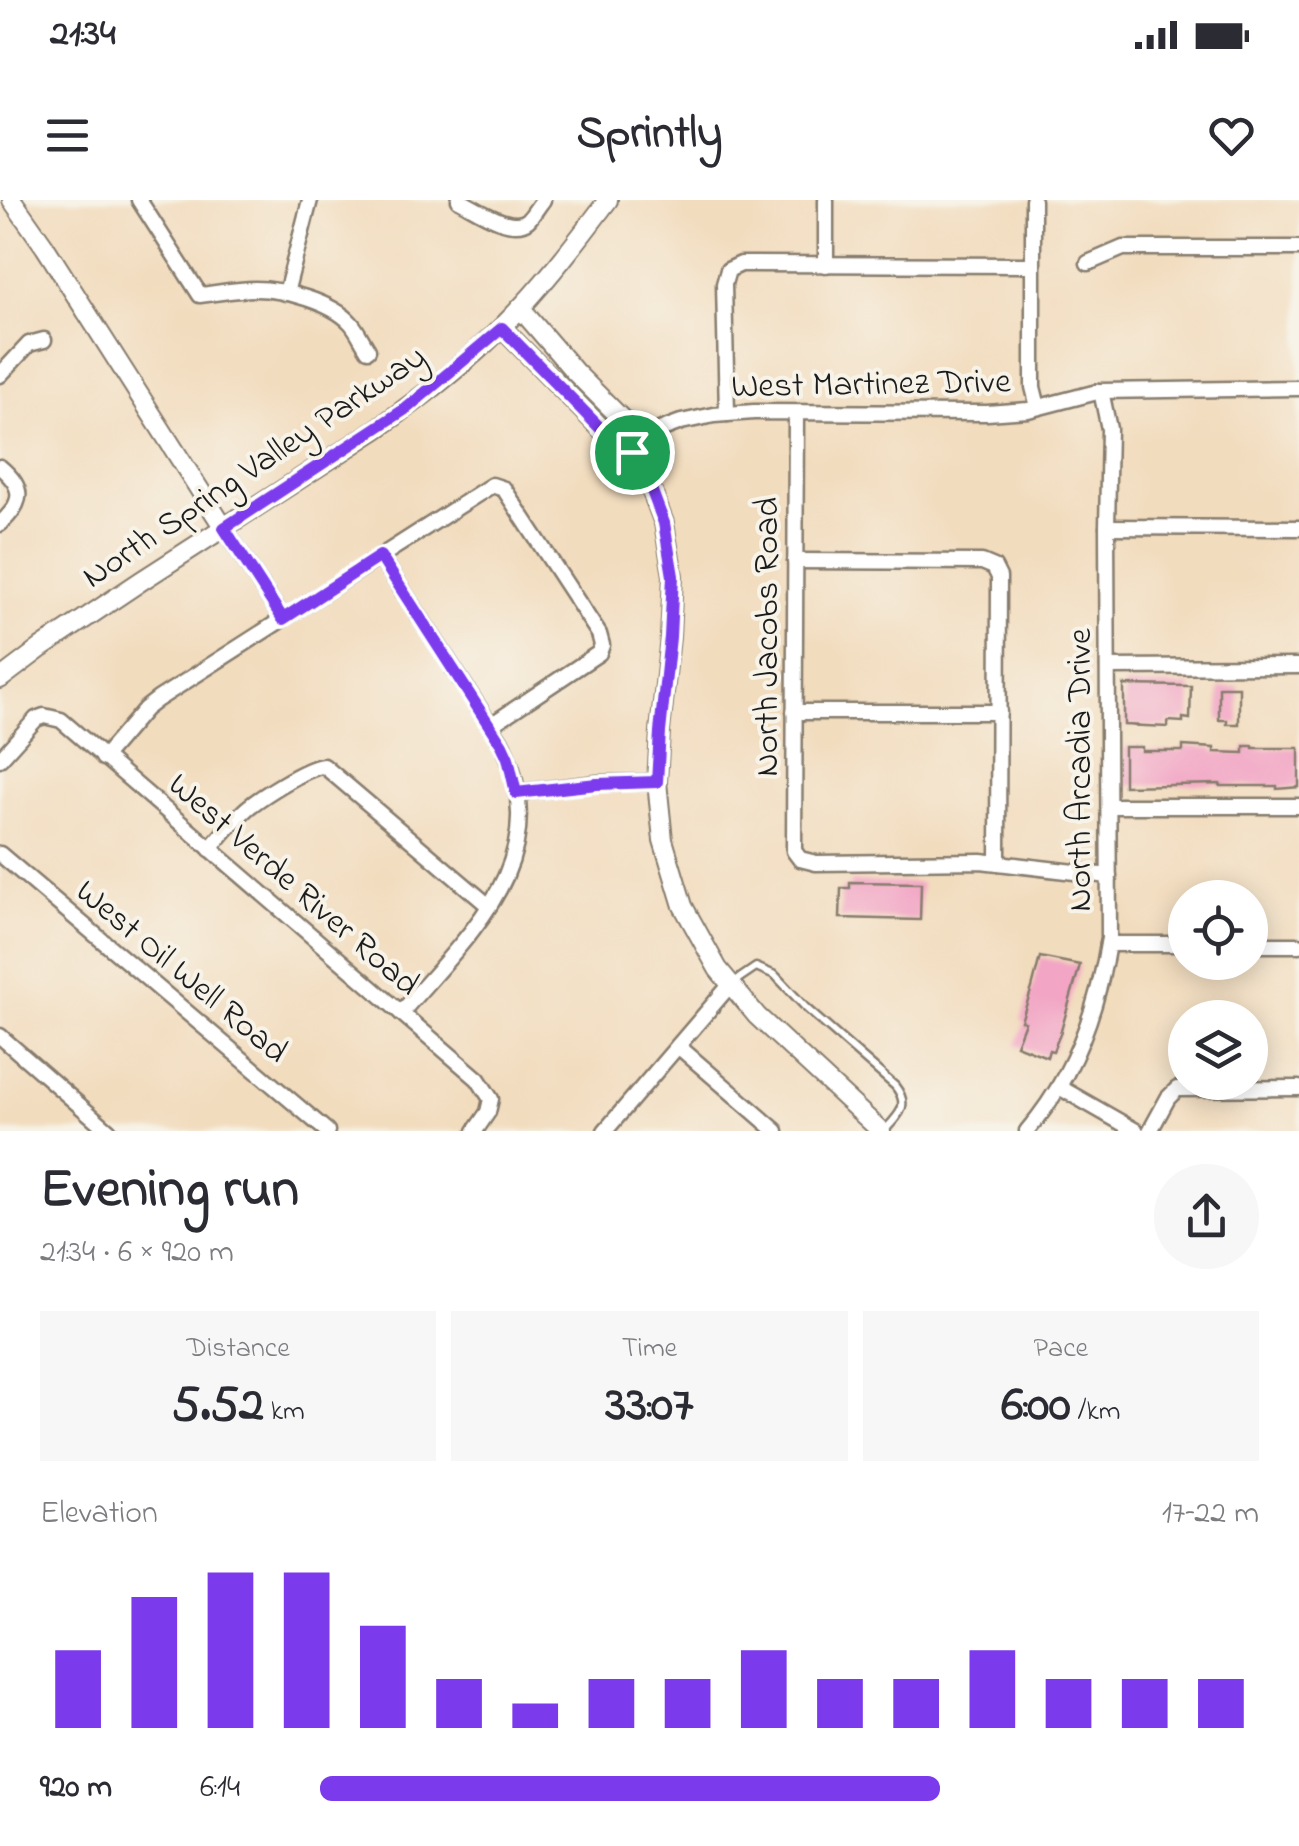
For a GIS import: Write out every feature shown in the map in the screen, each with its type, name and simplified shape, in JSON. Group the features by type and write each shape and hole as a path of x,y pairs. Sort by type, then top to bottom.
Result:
{"street":[{"path":"12,200 283,619"},
{"path":"139,200 200,296 271,290 324,305 352,324 368,350"},
{"path":"286,294 310,200"},
{"path":"459,200 518,226 527,221 543,200"},
{"name":"North Spring Valley Parkway","path":"0,679 407,408 502,328 608,200"},
{"path":"826,200 826,265"},
{"path":"1033,200 1033,377 1038,407"},
{"path":"1088,263 1124,248 1299,248"},
{"path":"726,414 724,284 728,270 741,264 1033,265"},
{"path":"520,308 626,423 632,452 664,523 673,576 657,782 664,840 683,906 718,969 757,1016 882,1131"},
{"path":"502,328 606,434 632,452"},
{"path":"0,375 29,344 44,340"},
{"name":"West Martinez Drive","path":"632,452 656,431 726,414 987,413 1038,407 1101,391 1299,388"},
{"name":"North Arcadia Drive","path":"1027,1131 1059,1087 1084,1034 1108,944 1109,429 1101,391"},
{"name":"North Jacobs Road","path":"796,413 794,851 800,860 816,863 998,863"},
{"path":"0,467 14,478 19,488 19,498 0,524"},
{"path":"103,758 145,709 486,487 497,485 504,488 599,634 602,645 599,654 490,724"},
{"path":"1107,527 1299,528"},
{"path":"380,556 508,758 518,824 514,854 500,890 401,1013"},
{"path":"795,561 982,562 994,567 998,576 998,863 1109,876"},
{"path":"1108,667 1299,666"},
{"path":"794,712 999,712"},
{"name":"West Verde River Road","path":"0,759 36,719 44,716 60,720 478,1079 491,1099 476,1131"},
{"path":"210,848 242,812 319,765 330,768 490,906"},
{"path":"516,793 657,782"},
{"path":"1109,806 1299,806"},
{"name":"West Oil Well Road","path":"1,856 327,1131"},
{"path":"1108,944 1168,944"},
{"path":"1268,945 1299,946"},
{"path":"605,1131 730,985"},
{"path":"0,1036 108,1131"},
{"path":"678,1046 776,1131"},
{"path":"1059,1087 1136,1131"},
{"path":"1150,1131 1168,1098 1177,1090 1299,1088"}],"lane":[{"path":"730,985 756,967 768,970 896,1086 903,1096 903,1106 882,1131"}],"building":[{"path":"1124,685 1191,686 1190,719 1168,721 1168,727 1124,725"},
{"path":"1219,687 1239,687 1239,724 1219,720"},
{"path":"1183,746 1244,753 1244,746 1299,748 1299,787 1124,786 1124,747 1183,751"},
{"path":"850,882 921,883 920,920 840,918 841,888 850,888"},
{"path":"1040,957 1080,965 1060,1034 1047,1057 1016,1045"}],"route":[{"path":"502,328 606,434 632,452 664,523 673,576 657,782 516,793 508,758 490,724 380,556 283,619 224,528 407,408 502,328"}]}
